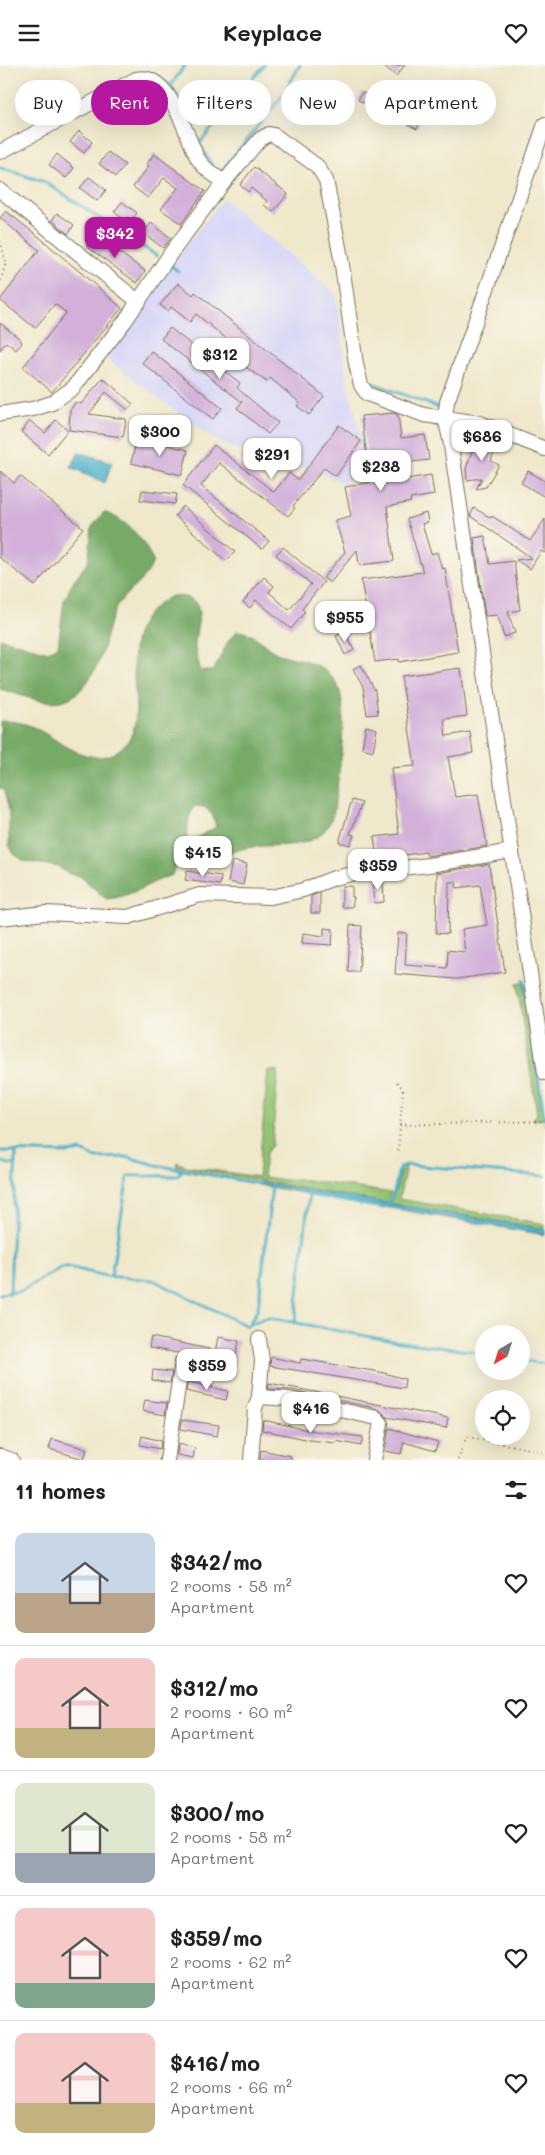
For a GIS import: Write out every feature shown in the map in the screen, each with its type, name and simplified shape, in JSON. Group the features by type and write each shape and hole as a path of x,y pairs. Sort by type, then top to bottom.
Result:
{"street":[{"path":"0,152 143,77 151,80 170,98 198,159 208,171 224,182"},
{"path":"545,124 447,402 445,418 455,469 545,1073"},
{"path":"0,414 33,409 52,403 73,388 139,302 170,253 224,182 260,139 274,135 317,165 326,180 332,207 356,364 361,385 367,394 424,415 457,418 480,423 545,449"},
{"path":"0,190 139,302"},
{"path":"0,918 45,913 128,917 200,895 270,897 303,890 334,878 356,873 429,865 512,851"},
{"path":"251,1460 255,1407 259,1397 262,1361 260,1339"},
{"path":"167,1460 182,1361"},
{"path":"259,1397 290,1399 377,1418 381,1423 374,1460"},
{"path":"0,1456 12,1460"}],"path":[{"path":"0,241 6,261 0,283"},
{"path":"397,1082 403,1089 398,1151"},
{"path":"400,1125 545,1121"},
{"path":"458,1460 464,1441 468,1437 545,1452"}],"shaded area":[{"path":"223,199 336,294 348,387 363,441 364,469 343,483 309,469 227,446 207,435 107,359 166,271"}],"green space":[{"path":"104,512 134,531 153,561 146,575 120,601 116,608 98,663 79,692 68,699 45,701 0,689 0,638 48,652 58,646 64,601 74,580 88,562 92,527"},
{"path":"171,596 193,600 197,606 199,613 195,648 201,671 213,671 229,640 237,631 250,634 279,654 314,664 334,680 340,692 342,704 343,734 334,810 329,824 322,833 312,840 289,845 251,847 206,856 196,850 196,838 216,827 213,816 205,807 194,806 189,817 186,842 172,875 124,896 106,899 80,876 69,874 59,867 24,861 14,854 9,845 9,810 3,788 0,789 0,721 29,725 75,751 87,755 98,757 109,755 120,749 132,735 136,717 134,653 138,632 149,612"},
{"path":"523,983 543,1119 533,1120 537,1114 517,984"},
{"path":"268,1070 278,1071 272,1145 266,1153 263,1177 285,1180 300,1179 391,1193 386,1203 176,1166 177,1162 186,1166 258,1177"},
{"path":"406,1167 399,1199 545,1224 545,1229 389,1204 398,1185 400,1172"}],"water":[{"path":"79,452 112,462 105,483 71,467"},
{"path":"258,1182 545,1229 545,1235 257,1185"}],"building":[{"path":"383,65 405,65 396,76"},
{"path":"362,92 365,94 365,103 358,100"},
{"path":"409,125 419,125 417,129"},
{"path":"79,131 92,142 84,153 70,142"},
{"path":"108,152 125,165 116,177 99,164"},
{"path":"57,154 74,168 66,178 49,165"},
{"path":"154,154 205,191 181,224 161,209 178,188 164,178 148,198 133,187 149,166 147,164"},
{"path":"254,167 288,194 273,212 264,205 267,201 251,188 248,192 240,185"},
{"path":"89,177 106,190 97,201 80,188"},
{"path":"122,202 137,213 129,223 114,212"},
{"path":"6,211 122,308 52,392 23,367 66,313 55,304 35,328 0,300 39,250 0,218"},
{"path":"57,213 74,225 68,234 52,220"},
{"path":"151,223 171,238 163,248 143,233"},
{"path":"94,234 145,271 137,283 86,246"},
{"path":"178,283 193,295 195,292 324,396 309,415 297,406 300,403 270,378 267,382 237,361 244,353 196,314 190,322 171,307 168,311 160,305"},
{"path":"0,323 20,339 22,343 16,350 6,342 0,350"},
{"path":"170,328 240,383 237,388 278,423 268,434 237,408 242,402 161,339"},
{"path":"151,351 222,408 213,419 142,363"},
{"path":"103,378 133,404 128,410 106,392 89,414 126,419 123,437 69,430 70,410 76,402 81,404"},
{"path":"394,413 398,415 401,438 425,435 429,460 404,463 407,479 431,475 434,495 410,499 411,502 387,507 394,561 359,565 357,550 330,583 323,578 345,552 335,520 351,516 345,487 371,482 361,416"},
{"path":"56,420 68,430 48,454 21,432 30,421 45,433"},
{"path":"339,425 361,441 336,476 324,468 293,506 295,508 288,516 219,463 201,486 269,541 262,549 183,485 214,445 274,492 289,473 298,480"},
{"path":"477,437 497,444 491,461 499,465 486,487 476,489 482,478 467,480 466,469"},
{"path":"137,438 188,450 182,475 131,463"},
{"path":"0,471 14,483 20,476 83,528 35,586 0,558"},
{"path":"528,471 545,481 545,497 521,483"},
{"path":"142,490 177,494 175,504 140,500"},
{"path":"183,506 235,552 226,561 175,516"},
{"path":"474,508 491,518 492,516 530,541 545,519 545,553 541,551 530,569 516,560 532,558 470,516"},
{"path":"426,513 428,522 422,524 431,554 437,552 442,569 445,568 458,652 399,662 399,659 375,662 361,580 423,572 407,519"},
{"path":"485,536 490,564 514,561 520,610 508,612 515,633 504,637 497,615 485,616 474,538"},
{"path":"283,547 324,582 302,609 305,612 291,629 256,600 250,608 243,602 264,577 274,586 269,592 289,610 311,584 276,555"},
{"path":"345,632 354,650 345,655 336,636"},
{"path":"361,665 375,691 378,714 367,715 363,687 353,669"},
{"path":"461,668 467,716 444,719 446,736 470,732 473,753 448,757 455,797 478,794 487,846 427,856 426,852 377,859 374,837 399,834 391,768 415,766 401,676"},
{"path":"366,726 377,729 373,751 362,748"},
{"path":"352,800 362,803 350,834 354,835 350,845 339,842"},
{"path":"232,861 247,864 243,885 228,882"},
{"path":"489,864 505,972 457,979 395,974 398,933 407,933 405,965 447,968 448,950 465,952 462,929 487,925 480,885 457,888 456,882 449,882 448,934 436,933 437,873"},
{"path":"187,871 221,876 220,885 185,880"},
{"path":"383,879 384,902 374,903 372,880"},
{"path":"342,886 352,886 352,897 354,897 352,907 342,907"},
{"path":"320,893 320,913 311,913 311,896"},
{"path":"350,925 362,926 359,972 348,972"},
{"path":"324,928 333,929 332,945 302,943 303,933 324,936"},
{"path":"151,1337 209,1349 207,1358 149,1348"},
{"path":"218,1337 239,1341 234,1363 214,1358"},
{"path":"271,1357 300,1363 301,1359 380,1372 405,1379 404,1388 270,1366"},
{"path":"153,1370 172,1372 170,1383 152,1380"},
{"path":"188,1382 228,1391 226,1400 186,1391"},
{"path":"269,1383 448,1418 446,1428 387,1417 379,1409 292,1390 268,1389"},
{"path":"145,1400 167,1403 165,1415 143,1411"},
{"path":"182,1420 219,1425 217,1436 181,1429"},
{"path":"263,1420 308,1430 363,1437 361,1446 336,1441 336,1443 310,1440 262,1430"},
{"path":"389,1428 438,1442 435,1451 404,1442 401,1454 385,1451"},
{"path":"142,1436 161,1441 160,1449 140,1445"},
{"path":"52,1439 87,1449 84,1459 49,1449"},
{"path":"178,1444 195,1448 193,1458 177,1455"},
{"path":"261,1450 291,1456 291,1460 260,1460"}],"waterway":[{"path":"171,85 185,65"},
{"path":"199,144 264,65"},
{"path":"220,173 283,95 300,65"},
{"path":"168,83 171,85 178,98"},
{"path":"194,134 212,166"},
{"path":"0,168 45,182 157,256"},
{"path":"169,264 178,271"},
{"path":"367,381 440,408"},
{"path":"428,422 442,430"},
{"path":"460,455 476,564"},
{"path":"524,980 544,1118"},
{"path":"0,1151 67,1153 82,1151 96,1158 127,1157 156,1165 260,1184"},
{"path":"10,1294 16,1152"},
{"path":"0,1162 16,1165"},
{"path":"295,1322 309,1195 383,1208 391,1199 400,1167 408,1165 545,1176"},
{"path":"111,1276 128,1176 177,1176 182,1170"},
{"path":"249,1324 258,1309 272,1186"},
{"path":"0,1294 21,1291 62,1267 68,1267 106,1276 153,1280 247,1326 261,1319 270,1318 393,1341 475,1352"},
{"path":"530,1362 545,1364"}]}
